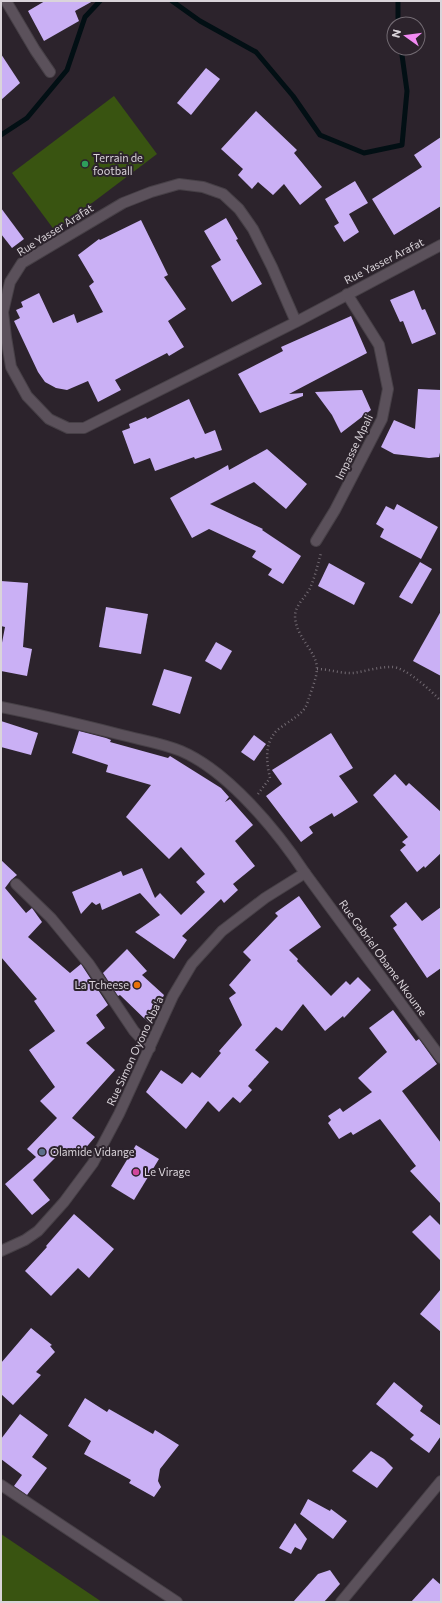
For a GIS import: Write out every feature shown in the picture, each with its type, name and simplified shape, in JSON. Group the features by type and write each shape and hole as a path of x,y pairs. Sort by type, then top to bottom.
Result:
{"street":[{"path":"6,1 34,50 50,72"},
{"name":"Rue Yasser Arafat","path":"296,322 272,267 253,229 239,209 223,194 203,187 179,184 151,192 123,203 22,263 10,282 3,312 11,367 27,396 49,420 68,428 84,428 296,322 441,245"},
{"name":"Impasse Mpali","path":"319,545 382,419 388,389 379,345 347,294"},
{"name":"Rue Gabriel Obame Nkoume","path":"1,707 94,727 180,751 200,762 216,774 249,803 294,856 441,1058"},
{"name":"Rue Simon Oyono Aba'a","path":"1,1251 38,1232 78,1184 93,1163 107,1138 173,996 192,964 222,931 265,898 305,873"},
{"path":"16,884 51,918 89,964 130,1026 150,1048"},
{"path":"341,1602 441,1481"},
{"path":"1,1485 177,1602"}],"path":[{"path":"249,803 262,790 270,778 267,754 270,741 274,733 304,711 314,681 317,669 314,656 297,629 295,617 296,610 312,584 319,545"},
{"path":"317,669 328,669 346,673 386,667 401,669 408,672 441,701"}],"green space":[{"name":"Terrain de football","path":"114,96 157,154 55,231 12,173"},
{"path":"1,1534 102,1602 1,1602"}],"building":[{"path":"45,1 93,1 75,11 79,21 44,41 28,11"},
{"path":"1,54 20,83 1,100"},
{"path":"206,68 220,79 191,115 177,103"},
{"path":"256,111 297,150 294,153 322,187 300,205 284,184 273,195 258,182 252,189 238,175 243,169 221,149"},
{"path":"441,137 441,206 394,235 372,199 422,167 414,155"},
{"path":"355,181 368,203 349,214 359,232 344,242 334,226 339,223 325,199"},
{"path":"1,208 24,239 12,248 1,234"},
{"path":"226,218 238,239 236,240 262,284 232,302 211,266 221,260 204,231"},
{"path":"141,220 168,275 164,277 186,309 168,321 184,347 169,356 167,353 115,380 121,390 98,402 88,381 67,390 56,388 45,382 38,372 14,321 20,318 16,310 23,307 21,302 39,293 53,323 74,314 77,323 103,312 89,286 94,282 78,255 99,239 100,240"},
{"path":"414,290 422,310 425,309 436,334 412,344 403,321 400,322 390,300"},
{"path":"351,316 367,353 289,394 303,393 303,396 260,413 238,374 283,351 281,347"},
{"path":"418,389 441,390 441,448 439,457 429,458 394,454 381,447 394,420 415,429"},
{"path":"362,390 371,410 341,433 332,415 315,392"},
{"path":"189,399 205,434 215,430 222,450 195,459 194,457 155,471 150,458 134,464 122,431 130,428 129,424 146,417 147,419"},
{"path":"267,449 307,484 286,509 254,482 210,504 263,529 262,530 301,556 283,584 268,575 272,569 252,557 256,551 209,529 192,538 170,498 228,465 229,470"},
{"path":"397,504 438,527 421,559 380,537 384,529 376,524 386,506 394,510"},
{"path":"420,562 432,569 412,604 399,597"},
{"path":"329,563 365,583 354,605 318,586"},
{"path":"1,581 28,583 23,647 32,649 27,676 1,671 1,648 5,627 1,626"},
{"path":"106,607 148,614 141,654 99,647"},
{"path":"441,611 441,676 413,661"},
{"path":"216,642 232,651 221,670 205,661"},
{"path":"164,669 192,677 180,714 152,705"},
{"path":"1,721 38,733 31,755 1,747"},
{"path":"79,731 106,738 111,740 110,742 168,758 170,756 221,788 229,797 225,802 230,799 253,825 235,841 255,866 233,884 238,890 224,903 221,899 182,936 187,940 174,959 135,932 160,915 140,893 102,910 100,903 96,905 92,902 81,914 72,892 121,871 123,876 142,868 155,898 160,893 181,915 205,892 196,882 205,874 181,847 169,859 126,817 151,785 106,772 108,765 72,753"},
{"path":"331,733 353,768 339,776 358,802 334,817 332,813 309,827 313,833 301,842 266,796 282,784 272,770"},
{"path":"254,735 266,744 254,761 241,752"},
{"path":"395,774 406,786 409,783 441,812 441,853 425,868 424,866 417,872 400,850 406,845 402,842 408,837 373,795"},
{"path":"1,860 17,875 5,888 26,913 32,908 42,922 28,937 70,973 81,964 108,1005 96,1015 105,1028 86,1043 115,1070 72,1118 95,1137 77,1158 65,1148 33,1180 50,1200 32,1215 5,1184 36,1157 27,1149 57,1118 40,1101 55,1087 29,1050 55,1031 34,1001 37,999 1,957"},
{"path":"299,896 321,927 289,950 298,959 297,961 331,996 346,981 350,985 358,977 371,990 344,1018 343,1016 325,1031 303,1004 282,1031 276,1027 255,1050 269,1062 248,1086 252,1090 240,1103 233,1097 219,1112 208,1101 186,1129 146,1092 161,1070 182,1084 192,1072 200,1078 221,1053 219,1051 242,1025 229,998 236,993 229,985 251,960 243,952 278,916 275,913"},
{"path":"406,902 422,921 441,907 441,968 427,978 393,928 397,925 390,916"},
{"path":"127,949 147,971 142,975 164,995 150,1024 120,995 118,996 103,973"},
{"path":"393,1010 416,1041 419,1039 437,1064 402,1091 441,1143 441,1204 410,1171 416,1166 380,1119 353,1135 351,1132 339,1139 328,1123 331,1120 328,1116 340,1108 343,1112 372,1092 358,1078 387,1052 369,1028"},
{"path":"136,1145 159,1159 134,1200 111,1186"},
{"path":"74,1214 114,1249 89,1278 78,1268 51,1296 25,1271"},
{"path":"430,1215 441,1226 441,1261 412,1232"},
{"path":"441,1289 441,1332 420,1314"},
{"path":"31,1328 52,1345 50,1346 55,1352 36,1372 41,1375 13,1405 1,1394 1,1363"},
{"path":"394,1382 423,1406 420,1411 441,1426 441,1436 429,1453 410,1439 414,1435 376,1404"},
{"path":"85,1398 107,1412 109,1409 153,1434 155,1430 179,1445 160,1469 158,1481 161,1487 154,1497 129,1483 131,1480 84,1454 91,1441 68,1426"},
{"path":"20,1414 48,1435 32,1457 47,1468 27,1495 14,1486 22,1475 1,1459 1,1439"},
{"path":"371,1451 384,1459 393,1468 377,1488 352,1471"},
{"path":"308,1499 330,1511 331,1509 347,1521 333,1539 300,1514"},
{"path":"295,1523 307,1539 301,1550 295,1547 291,1554 279,1548"},
{"path":"330,1570 340,1584 324,1602 293,1602 318,1574"},
{"path":"433,1578 441,1585 441,1602 411,1602"}],"waterway":[{"path":"1,135 27,118 67,70 85,17 100,1"},
{"path":"172,1 200,21 256,52 293,96 320,135 364,153 402,145 407,91 402,56"},
{"path":"398,1 398,16"}],"place":[{"name":"Terrain de football","path":"85,164"},
{"name":"La Tcheese","path":"137,985"},
{"name":"Olamide Vidange","path":"42,1152"},
{"name":"Le Virage","path":"136,1172"}]}
